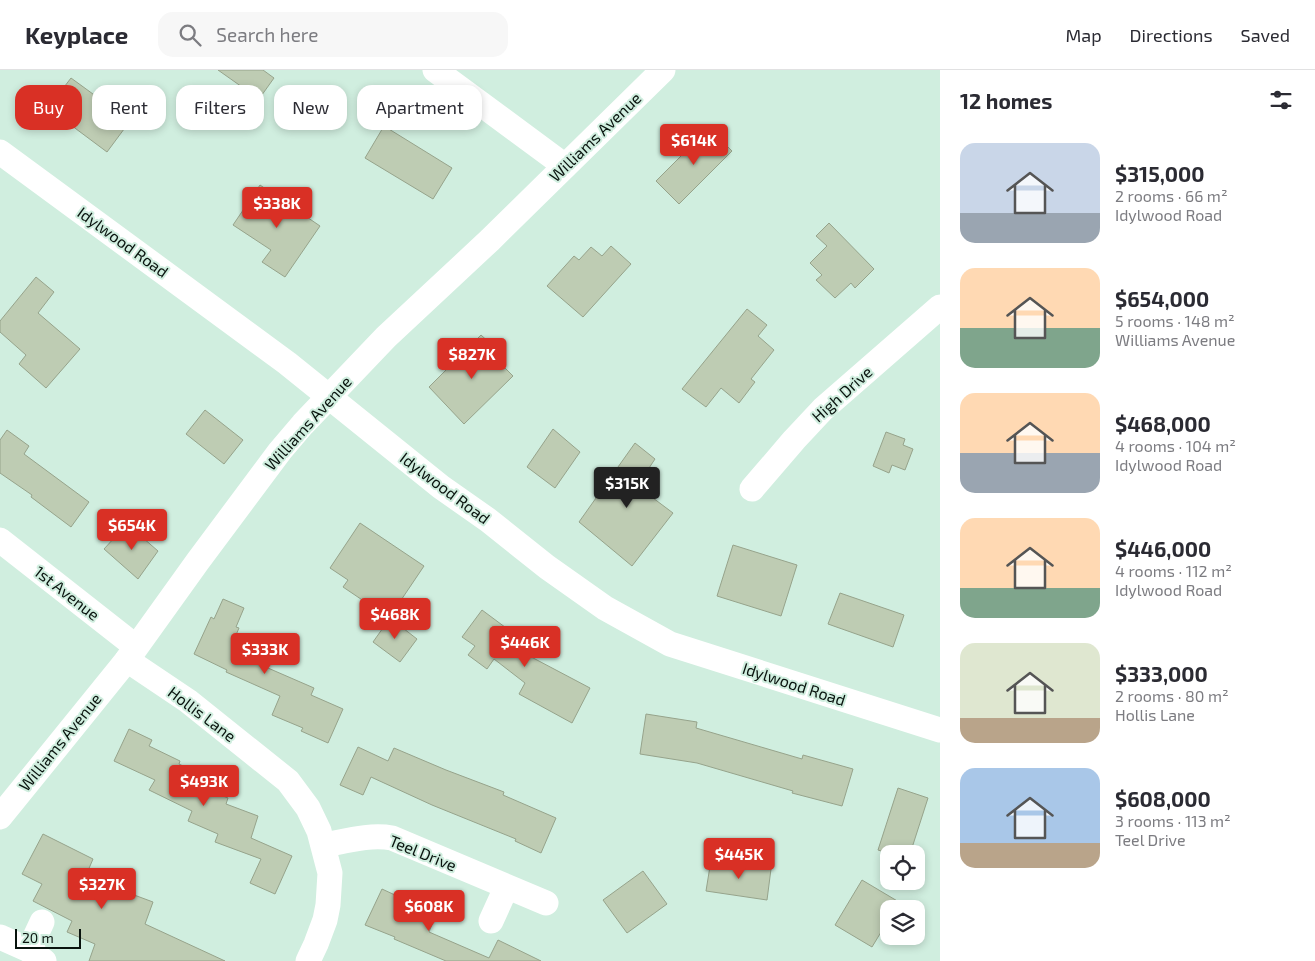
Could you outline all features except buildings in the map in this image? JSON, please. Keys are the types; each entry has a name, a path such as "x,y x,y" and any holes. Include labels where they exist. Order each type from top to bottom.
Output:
{"street":[{"path":"435,70 566,166"},
{"name":"Williams Avenue","path":"0,817 131,653 280,451 328,397 386,337 490,240 663,70"},
{"name":"Idylwood Road","path":"0,152 287,363 441,487 488,520 547,567 622,618 670,644 940,730"},
{"name":"High Drive","path":"752,489 794,440 824,409 940,306"},
{"name":"1st Avenue","path":"0,540 131,653"},
{"name":"Hollis Lane","path":"131,653 288,781 308,808 324,845 330,873 325,920 308,961"},
{"name":"Teel Drive","path":"324,845 370,837 382,836 392,838 506,888 546,903"},
{"path":"491,920 506,888"},
{"path":"0,937 37,956 42,922"}]}
